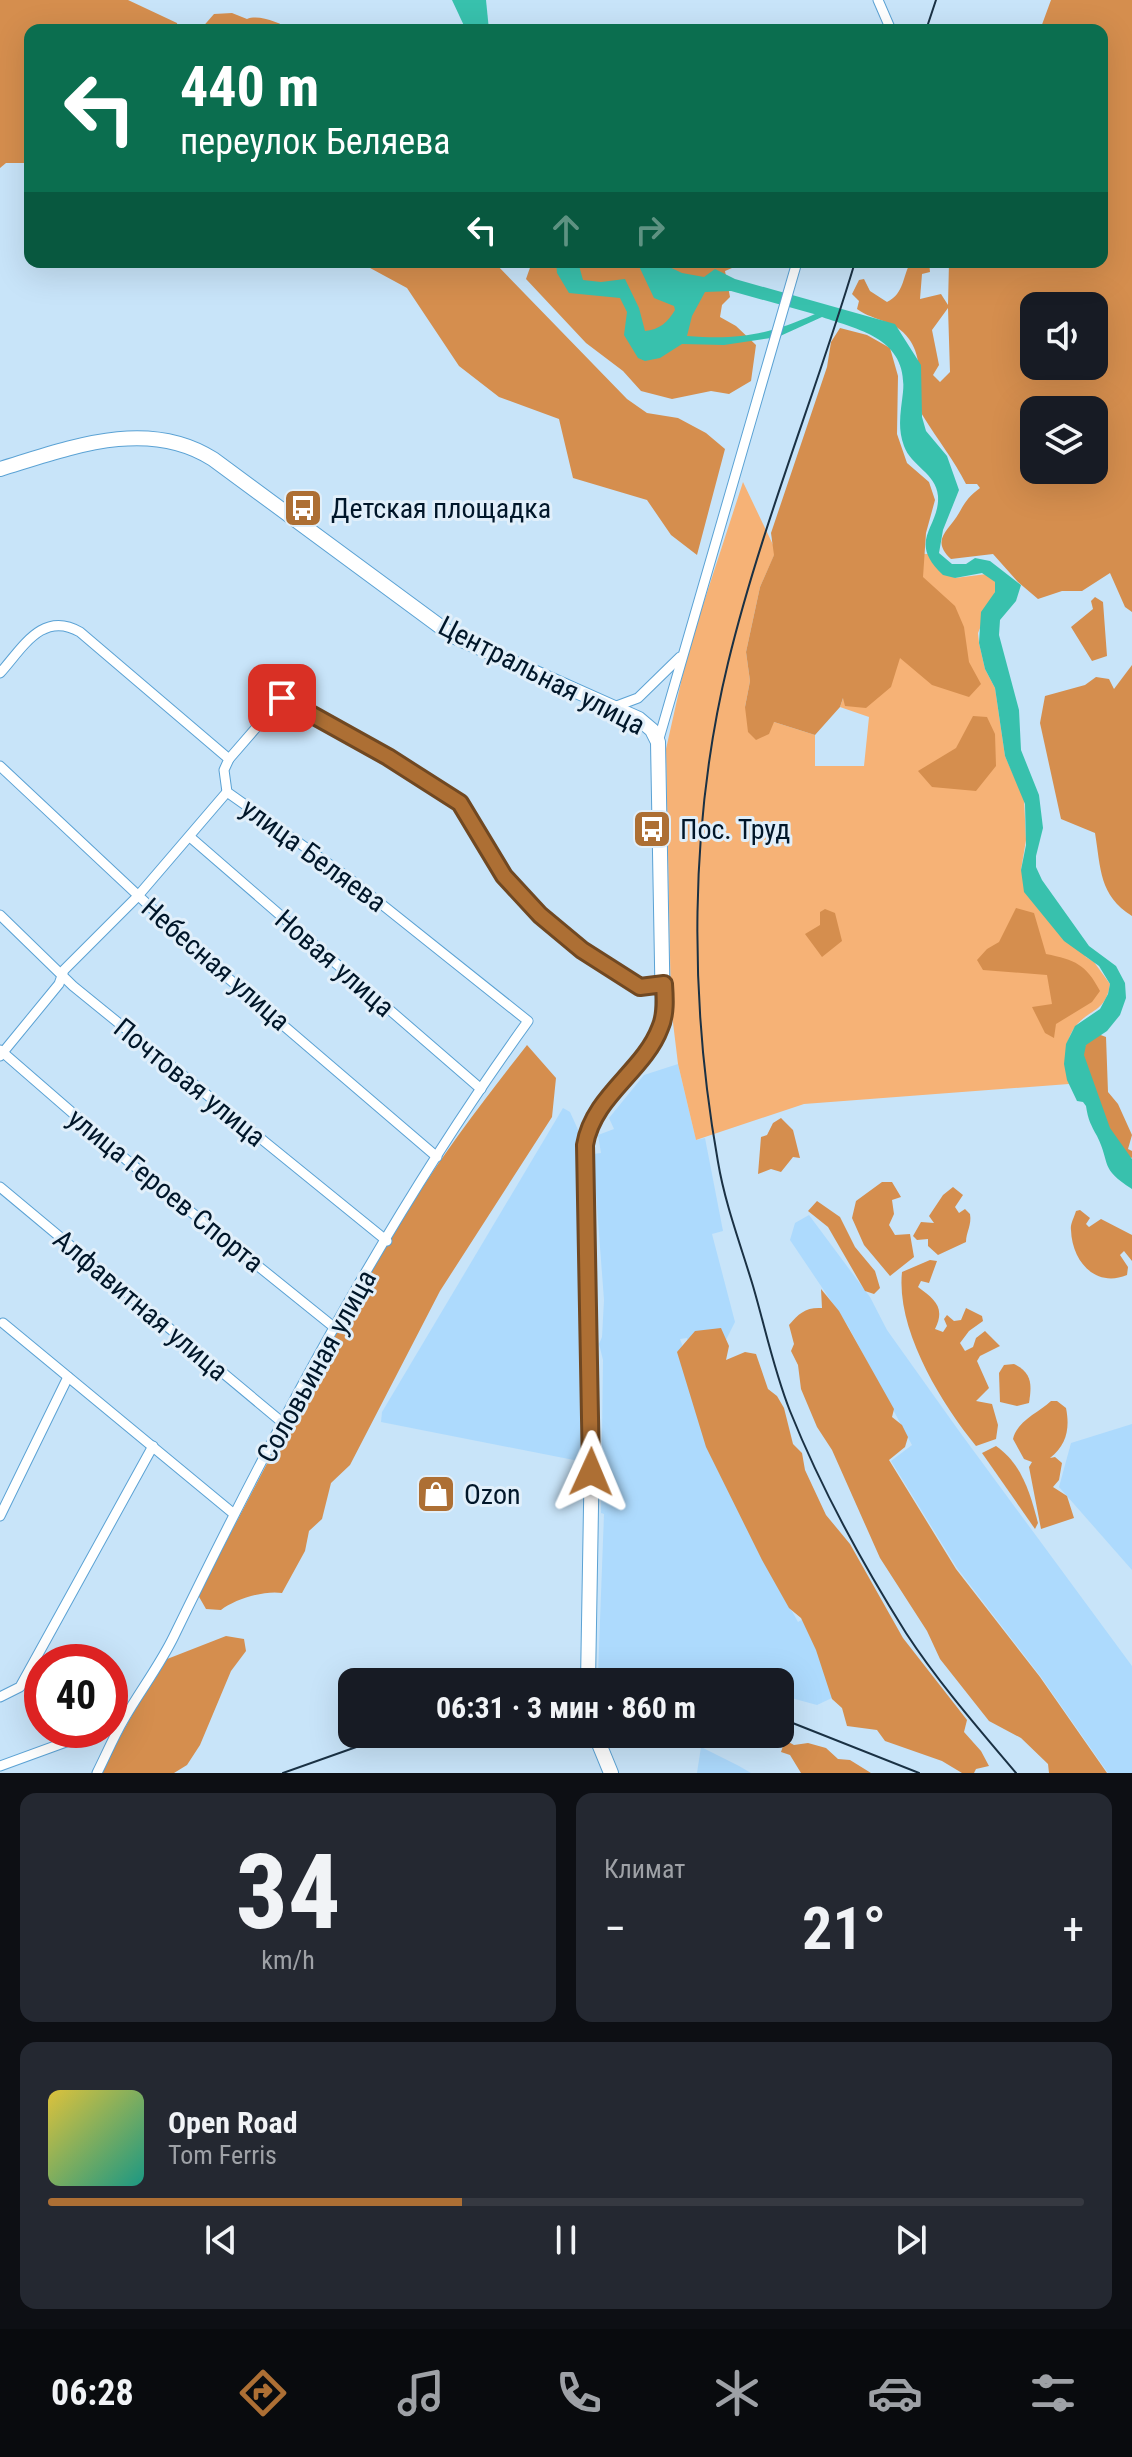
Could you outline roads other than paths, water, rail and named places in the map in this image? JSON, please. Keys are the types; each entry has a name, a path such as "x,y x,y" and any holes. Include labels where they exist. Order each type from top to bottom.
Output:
{"street":[{"path":"878,0 889,24"},
{"path":"588,1668 592,1449 585,1145 598,1112 656,1037 663,1018 658,742 795,268"},
{"name":"Центральная улица","path":"0,469 62,450 126,438 155,438 184,443 213,459 453,636 614,707 646,724 658,742"},
{"name":"улица Беляева","path":"0,673 33,634 52,626 73,628 80,632 229,759 224,770 227,792 350,879 528,1021"},
{"path":"614,707 638,698 661,679 682,655"},
{"path":"229,759 282,698 388,757 460,803 504,876 540,915 582,950 640,987 664,984"},
{"name":"Небесная улица","path":"0,766 137,897 437,1157"},
{"path":"1,1053 63,976 64,970 137,897 227,792"},
{"name":"Новая улица","path":"190,837 481,1089"},
{"name":"Почтовая улица","path":"0,915 63,976 387,1241"},
{"name":"Соловьиная улица","path":"128,1712 173,1639 234,1514 335,1328 437,1157 528,1021"},
{"name":"улица Героев Спорта","path":"1,1053 129,1162 335,1328"},
{"name":"Алфавитная улица","path":"0,1187 283,1423"},
{"path":"0,1312 2,1324 234,1514"},
{"path":"0,1516 68,1377"},
{"path":"0,1697 20,1687 153,1446"},
{"path":"0,1766 50,1748"},
{"name":"Соловьиная улица","path":"97,1773 109,1748"},
{"path":"601,1748 611,1773"}],"railway":[{"path":"928,24 936,0"},
{"path":"853,268 756,562 715,724 700,849 698,975 702,1038 725,1193 779,1380 802,1440 843,1525 906,1633 945,1687 1016,1773"},
{"path":"794,1724 919,1773"},
{"path":"283,1773 354,1748"}],"place":[{"name":"Детская площадка","path":"303,508"},
{"name":"Пос. Труд","path":"652,829"},
{"name":"Ozon","path":"436,1494"}]}
